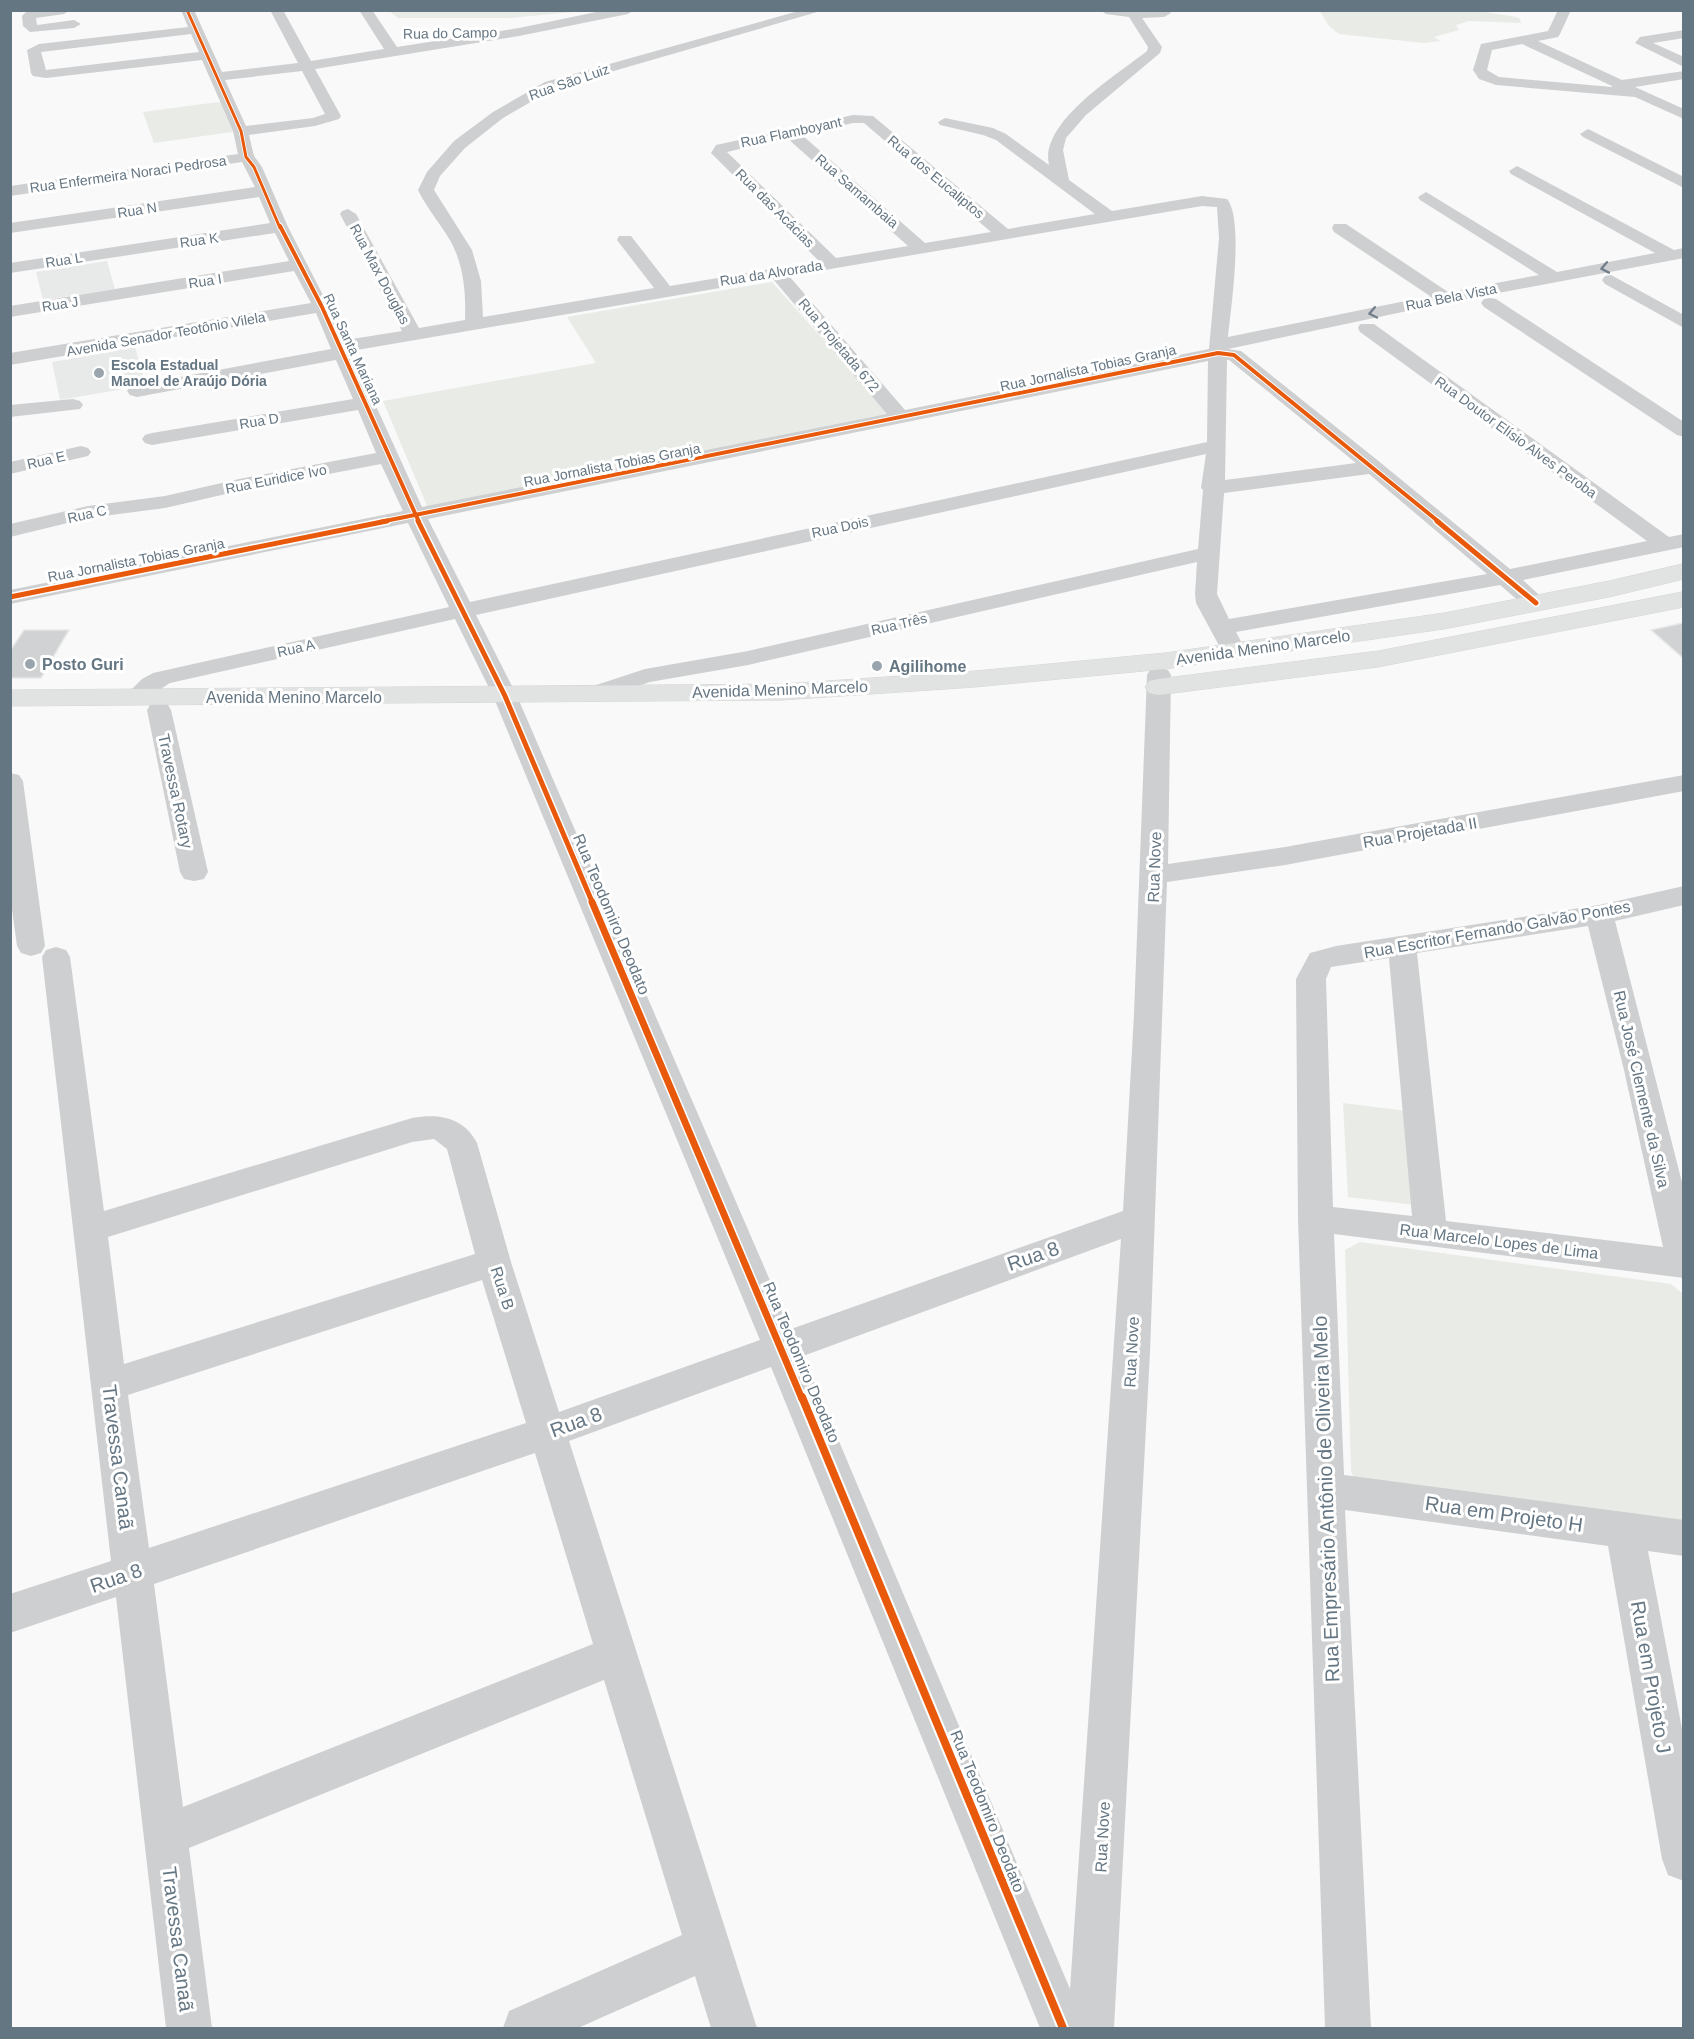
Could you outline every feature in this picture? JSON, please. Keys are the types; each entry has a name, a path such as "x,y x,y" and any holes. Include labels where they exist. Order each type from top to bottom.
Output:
{"main road":[{"name":"Avenida Menino Marcelo","path":"507,702 590,695 782,692 1093,670 1444,621 1675,578"},
{"name":"Avenida Menino Marcelo","path":"10,711 147,704 507,702 717,705 857,700 1063,685 1158,681 1307,654 1456,633 1550,616 1675,578"},
{"path":"1158,681 1355,662 1504,636 1683,599"},
{"path":"1307,654 1355,662"},
{"name":"Avenida Menino Marcelo","path":"10,698 147,704"}],"street":[{"path":"64,10 31,15 29,16 30,26 35,29 93,22"},
{"path":"241,131 315,122 334,116 276,10"},
{"path":"365,10 393,52"},
{"name":"Rua do Campo","path":"216,77 306,66 519,32 628,10"},
{"name":"Rua São Luiz","path":"474,323 473,288 460,242 434,209 426,190 433,172 478,130 510,106 550,86 818,10"},
{"path":"1106,10 1132,14 1164,13"},
{"name":"Rua Santa Mariana","path":"182,11 194,30 241,131 246,157 254,167 280,227 322,308 416,517 507,702"},
{"path":"1578,11 1565,11 1553,34 1527,41 1486,47 1480,70 1484,76 1496,81 1635,93"},
{"path":"1062,182 1055,152 1063,132 1086,107 1153,54 1155,47 1151,38 1132,14"},
{"path":"194,30 34,50 38,73 46,74 206,55"},
{"name":"Rua do Campo","path":"423,33 519,32"},
{"name":"Rua do Campo","path":"380,35 402,34"},
{"path":"1683,34 1644,40 1642,43 1683,63"},
{"path":"1527,41 1683,115"},
{"path":"1618,86 1683,75"},
{"name":"Rua Flamboyant","path":"719,153 721,148 726,146 792,134 853,119 867,119"},
{"name":"Rua dos Eucaliptos","path":"867,119 1004,234"},
{"path":"945,122 988,131 1001,137 1109,217"},
{"name":"Rua Samambaia","path":"792,134 921,248"},
{"path":"1588,134 1683,183"},
{"name":"Rua das Acácias","path":"719,153 831,263"},
{"name":"Rua Enfermeira Noraci Pedrosa","path":"10,191 246,157"},
{"path":"1517,171 1679,258"},
{"path":"52,185 74,219 97,233 112,252 131,292"},
{"name":"Rua N","path":"13,228 264,191"},
{"path":"1426,197 1554,277"},
{"name":"Rua da Alvorada","path":"137,391 412,334 1202,201 1214,201 1224,205 1218,239 1224,351"},
{"name":"Rua Max Douglas","path":"348,214 412,334"},
{"name":"Rua K","path":"112,252 280,227"},
{"path":"13,228 19,267 38,308"},
{"path":"1340,228 1445,298"},
{"path":"625,240 665,291"},
{"name":"Rua L","path":"19,267 112,252"},
{"name":"Rua Bela Vista","path":"1224,351 1445,298 1496,297 1554,277 1679,258"},
{"name":"Rua Bela Vista","path":"1224,351 1366,328 1496,297 1611,280 1679,258"},
{"name":"Rua I","path":"110,296 299,265"},
{"name":"Rua Projetada 672","path":"776,272 901,418"},
{"path":"1611,280 1683,323"},
{"path":"110,296 123,341"},
{"name":"Rua J","path":"10,312 110,296"},
{"path":"1496,297 1683,431"},
{"path":"61,304 71,350"},
{"name":"Avenida Senador Teotônio Vilela","path":"10,359 322,308"},
{"name":"Rua Doutor Elísio Alves Peroba","path":"1366,328 1674,542"},
{"path":"1224,351 1212,488 1208,603 1234,651"},
{"path":"1224,351 1374,467 1536,603"},
{"name":"Rua Jornalista Tobias Granja","path":"10,597 901,418 1140,364 1224,351"},
{"name":"Rua D","path":"152,439 365,403"},
{"path":"10,411 73,405"},
{"name":"Rua Dois","path":"463,611 1216,446"},
{"name":"Rua E","path":"10,468 81,452"},
{"name":"Rua Euridice Ivo","path":"165,502 239,485 388,457"},
{"path":"1212,488 1374,467"},
{"name":"Rua C","path":"10,531 106,509 165,502"},
{"path":"1220,628 1506,577 1674,542"},
{"path":"1628,552 1675,578"},
{"name":"Rua Três","path":"590,695 645,676 748,658 1208,553"},
{"name":"Rua A","path":"147,704 151,684 162,678 463,611"},
{"name":"Rua Nove","path":"1091,2028 1139,1219 1155,875 1158,681"},
{"name":"Rua Teodomiro Deodato","path":"507,702 782,1347 1064,2028"},
{"name":"Travessa Rotary","path":"147,704 194,872"},
{"name":"Travessa Canaã","path":"10,781 43,952 90,1229 189,2028"},
{"name":"Rua Projetada II","path":"1155,875 1285,856 1683,783"},
{"name":"Rua Escritor Fernando Galvão Pontes","path":"1314,969 1320,960 1336,956 1599,915 1683,895"},
{"name":"Rua José Clemente da Silva","path":"1599,915 1640,1070 1683,1264"},
{"path":"1402,947 1430,1232"},
{"name":"Rua Empresário Antônio de Oliveira Melo","path":"1314,969 1311,979 1315,1218 1348,2028"},
{"name":"Rua B","path":"90,1229 412,1130 433,1126 447,1129 461,1143 494,1262 734,2028"},
{"name":"Rua Marcelo Lopes de Lima","path":"1315,1218 1683,1264"},
{"name":"Rua 8","path":"10,1614 549,1432 1139,1219"},
{"path":"109,1385 494,1262"},
{"name":"Rua em Projeto H","path":"1325,1490 1683,1538"},
{"name":"Rua em Projeto J","path":"1625,1532 1683,1859"},
{"path":"165,1836 616,1655"},
{"path":"526,2028 708,1947"}],"shaded area":[{"path":"1473,10 1516,17 1521,23 1469,21 1456,25 1459,30 1434,37 1440,41 1424,43 1339,34 1329,26 1320,11"},
{"path":"389,11 584,11 509,18 398,18"},
{"path":"226,101 239,131 154,143 143,112"},
{"path":"107,261 115,289 43,300 36,272"},
{"path":"772,282 891,416 430,513 383,401 596,363 567,317"},
{"name":"Escola Estadual Manoel de Araújo Dória","path":"135,347 146,385 60,400 52,362"},
{"path":"1343,1103 1406,1111 1415,1205 1348,1197"},
{"path":"1360,1242 1671,1284 1684,1295 1683,1542 1359,1489 1351,1471 1345,1250"}],"building":[{"path":"1683,623 1683,658 1651,630"},
{"name":"Posto Guri","path":"24,630 69,630 41,678 10,678 10,651"}],"cycle path":[{"path":"187,10 241,131 246,157 254,167 280,227 322,307 402,488 505,696 781,1347 1063,2028"},
{"path":"10,597 1218,353 1234,355 1349,447 1536,603"}],"place":[{"name":"Escola Estadual Manoel de Araújo Dória","path":"99,373"},
{"name":"Posto Guri","path":"30,664"},
{"name":"Agilihome","path":"877,666"}]}
